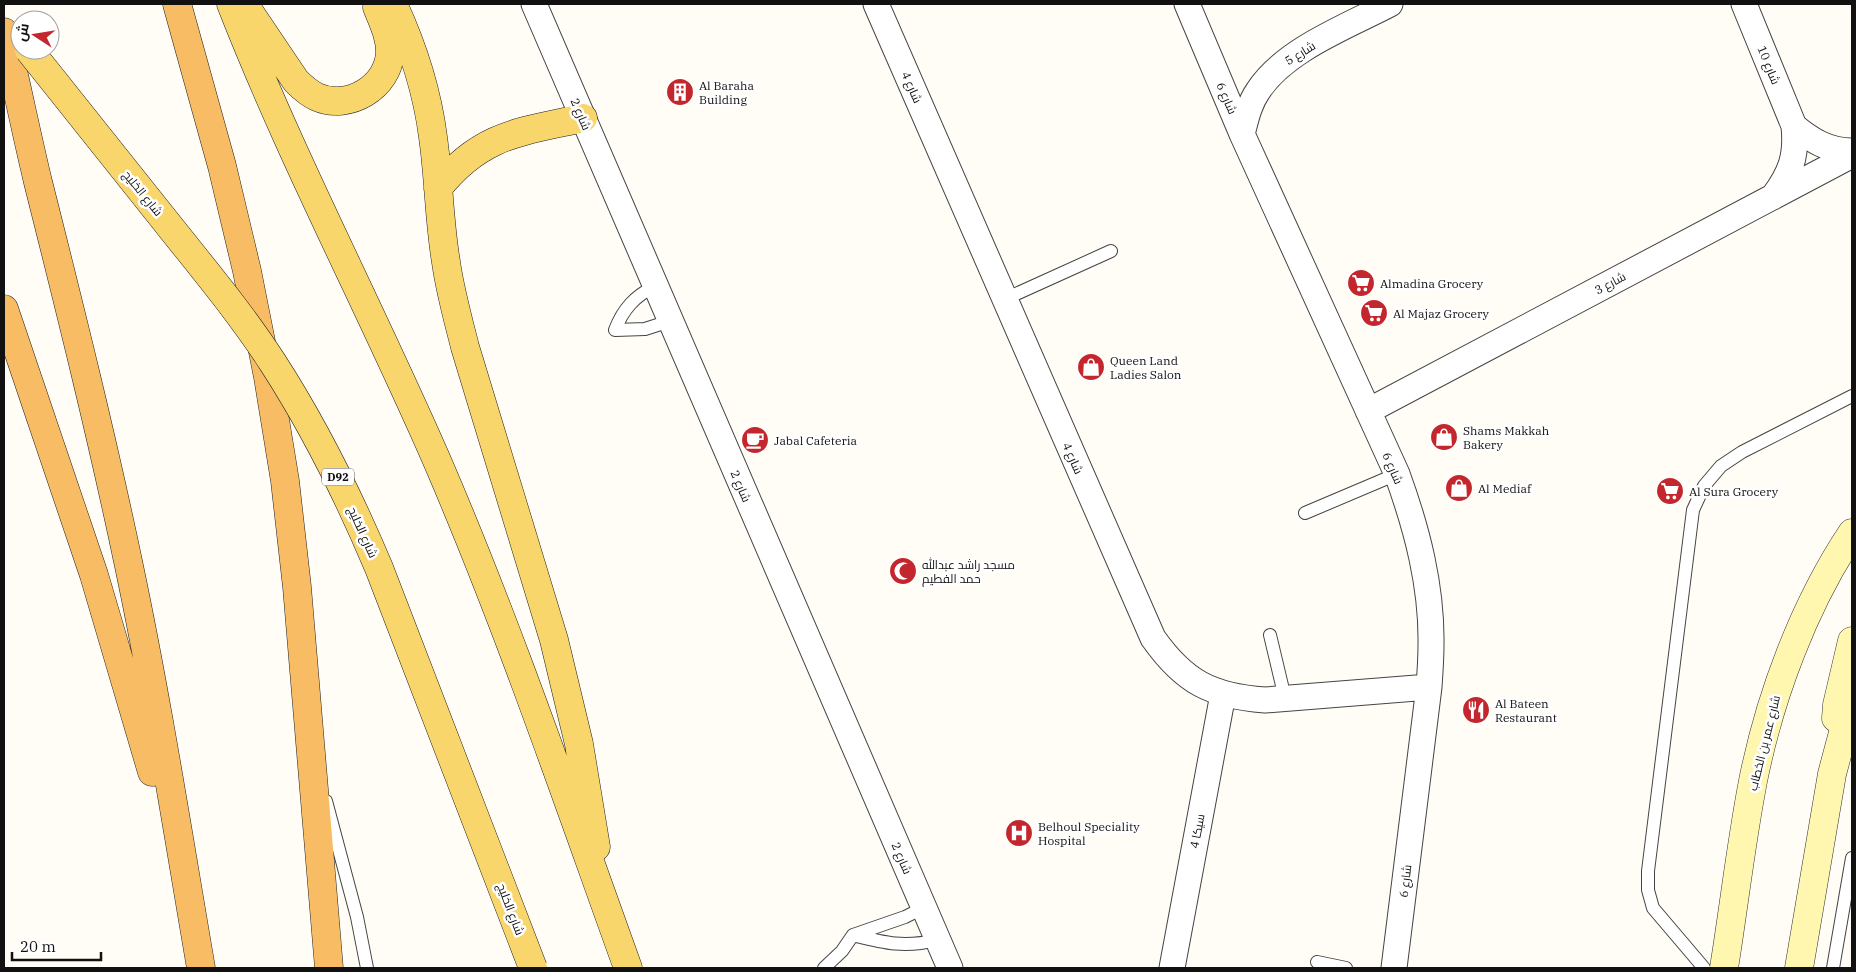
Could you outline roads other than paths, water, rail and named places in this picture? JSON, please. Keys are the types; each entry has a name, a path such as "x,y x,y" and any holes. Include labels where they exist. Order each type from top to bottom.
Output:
{"highway":[{"path":"177,4 222,166 247,271 268,377 285,481 298,586 329,968"},
{"path":"4,32 95,410 129,567 157,711 201,968"},
{"path":"4,309 94,575 142,734 197,941"}],"main road":[{"path":"231,4 298,162 388,350 439,465 493,599 628,968"},
{"path":"244,4 296,81 305,91 317,98 345,101 359,97 371,90 380,80 386,67 390,54 389,39 376,4"},
{"path":"393,4 408,37 422,78 434,139 446,262 463,339 568,692 593,821 603,898"},
{"name":"شارع الخليج","path":"37,60 240,316 303,412 356,514 379,568 534,968"},
{"path":"438,188 466,158 495,141 521,132 583,118"},
{"name":"شارع عمر بن الخطاب","path":"1724,968 1753,782 1765,730 1781,680 1800,631 1823,584 1852,533"},
{"path":"1832,774 1837,705 1852,641"},
{"path":"1799,968 1832,774 1852,698"}],"street":[{"name":"شارع 2","path":"534,4 950,968"},
{"name":"شارع 4","path":"876,4 1153,638 1166,657 1183,673 1202,686 1223,694 1244,698 1265,700 1429,687"},
{"name":"شارع 6","path":"1186,4 1242,134 1397,474 1412,515 1422,558 1429,600 1432,644 1429,687 1394,968"},
{"name":"شارع 5","path":"1242,134 1248,112 1257,92 1270,74 1287,60 1390,4"},
{"name":"شارع 10","path":"1744,4 1794,126 1796,144 1793,163 1785,182 1773,197"},
{"path":"1794,126 1823,146 1841,151 1852,151"},
{"name":"شارع 3","path":"1368,411 1852,155"},
{"name":"4 سيكا","path":"1172,968 1223,694"}],"lane":[{"path":"1005,299 1111,250"},
{"path":"655,286 643,292 631,302 621,315 615,330 644,330 670,321"},
{"path":"1704,968 1653,908 1648,890 1649,861 1693,510 1704,486 1721,466 1742,452 1852,396"},
{"path":"1305,513 1397,474"},
{"path":"1270,635 1285,698"},
{"path":"310,745 357,917 367,968"},
{"path":"1833,968 1852,858"},
{"path":"824,968 842,950 853,935 905,918 923,908"},
{"path":"853,935 898,945 920,944 937,940"},
{"path":"1317,962 1346,968"}],"place":[{"name":"Al Baraha Building","path":"680,92"},
{"name":"Almadina Grocery","path":"1361,283"},
{"name":"Al Majaz Grocery","path":"1374,313"},
{"name":"Queen Land Ladies Salon","path":"1091,367"},
{"name":"Shams Makkah Bakery","path":"1444,437"},
{"name":"Jabal Cafeteria","path":"755,440"},
{"name":"Al Mediaf","path":"1459,488"},
{"name":"Al Sura Grocery","path":"1670,491"},
{"name":"مسجد راشد عبدالله حمد الفطيم","path":"903,571"},
{"name":"Al Bateen Restaurant","path":"1476,710"},
{"name":"Belhoul Speciality Hospital","path":"1019,833"}]}
